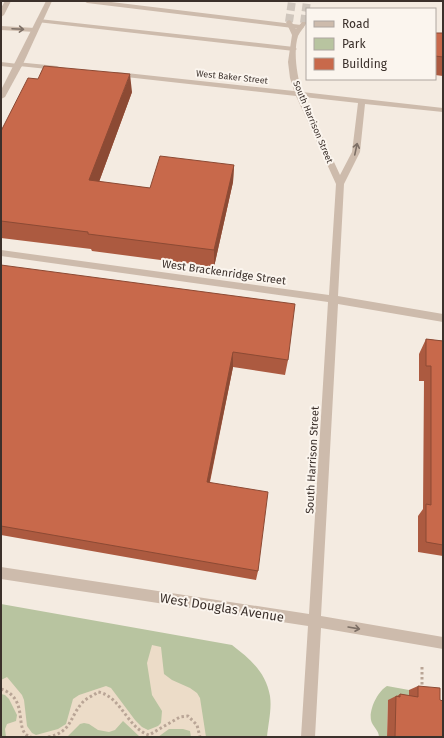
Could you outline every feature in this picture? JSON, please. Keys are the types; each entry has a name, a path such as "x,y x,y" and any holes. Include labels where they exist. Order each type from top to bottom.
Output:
{"street":[{"path":"1,15 8,1"},
{"path":"1,97 3,89 19,65 49,1"},
{"path":"87,1 290,24"},
{"path":"39,21 294,49"},
{"name":"South Harrison Street","path":"295,35 302,25 290,24 295,35 294,78 299,94 340,184"},
{"path":"1,28 35,30"},
{"path":"1,64 62,68"},
{"name":"West Baker Street","path":"108,74 443,110"},
{"name":"South Harrison Street","path":"308,737 340,184 356,152 362,101"},
{"name":"West Brackenridge Street","path":"1,253 333,300 443,318"},
{"name":"West Douglas Avenue","path":"1,573 315,621 443,643"}],"path":[{"path":"422,667 422,692"},
{"path":"1,689 9,692 17,699 21,711 23,732 30,737"},
{"path":"48,737 59,735 64,732 83,702 98,692 110,696 120,710 143,733 149,735 180,717 188,716 197,723 200,731 200,737"}],"green space":[{"path":"1,604 232,645 251,661 261,673 268,687 271,706 267,737 1,737"},
{"path":"387,686 409,690 409,701 388,700 387,737 379,737 378,732 371,720 371,711 377,696"}],"shaded area":[{"path":"152,645 161,647 164,674 172,680 190,688 197,693 200,698 206,737 191,737 190,731 183,729 169,729 158,737 140,737 123,721 115,730 109,732 98,730 89,724 84,723 80,724 67,737 6,737 5,729 7,724 16,721 17,715 9,699 5,695 1,694 1,680 7,677 22,695 27,726 32,733 36,735 58,729 66,724 73,699 79,695 106,686 111,688 142,727 148,730 158,726 161,723 162,711 152,695 147,663"}],"building":[{"path":"436,33 443,33 443,57 436,56"},
{"path":"44,66 130,74 89,180 150,188 160,156 234,165 214,250 1,221 1,131 28,78 38,79"},
{"path":"1,265 295,304 288,360 233,352 207,482 268,492 258,571 1,526"},
{"path":"426,339 443,341 443,545 426,542 426,504 431,505 431,366 426,366"},
{"path":"418,686 440,688 440,700 443,701 443,737 395,737 396,696 400,697 400,694 418,697"}],"tunnel":[{"path":"289,22 292,1"},
{"path":"306,8 307,1"},
{"path":"304,23 306,8"}]}
